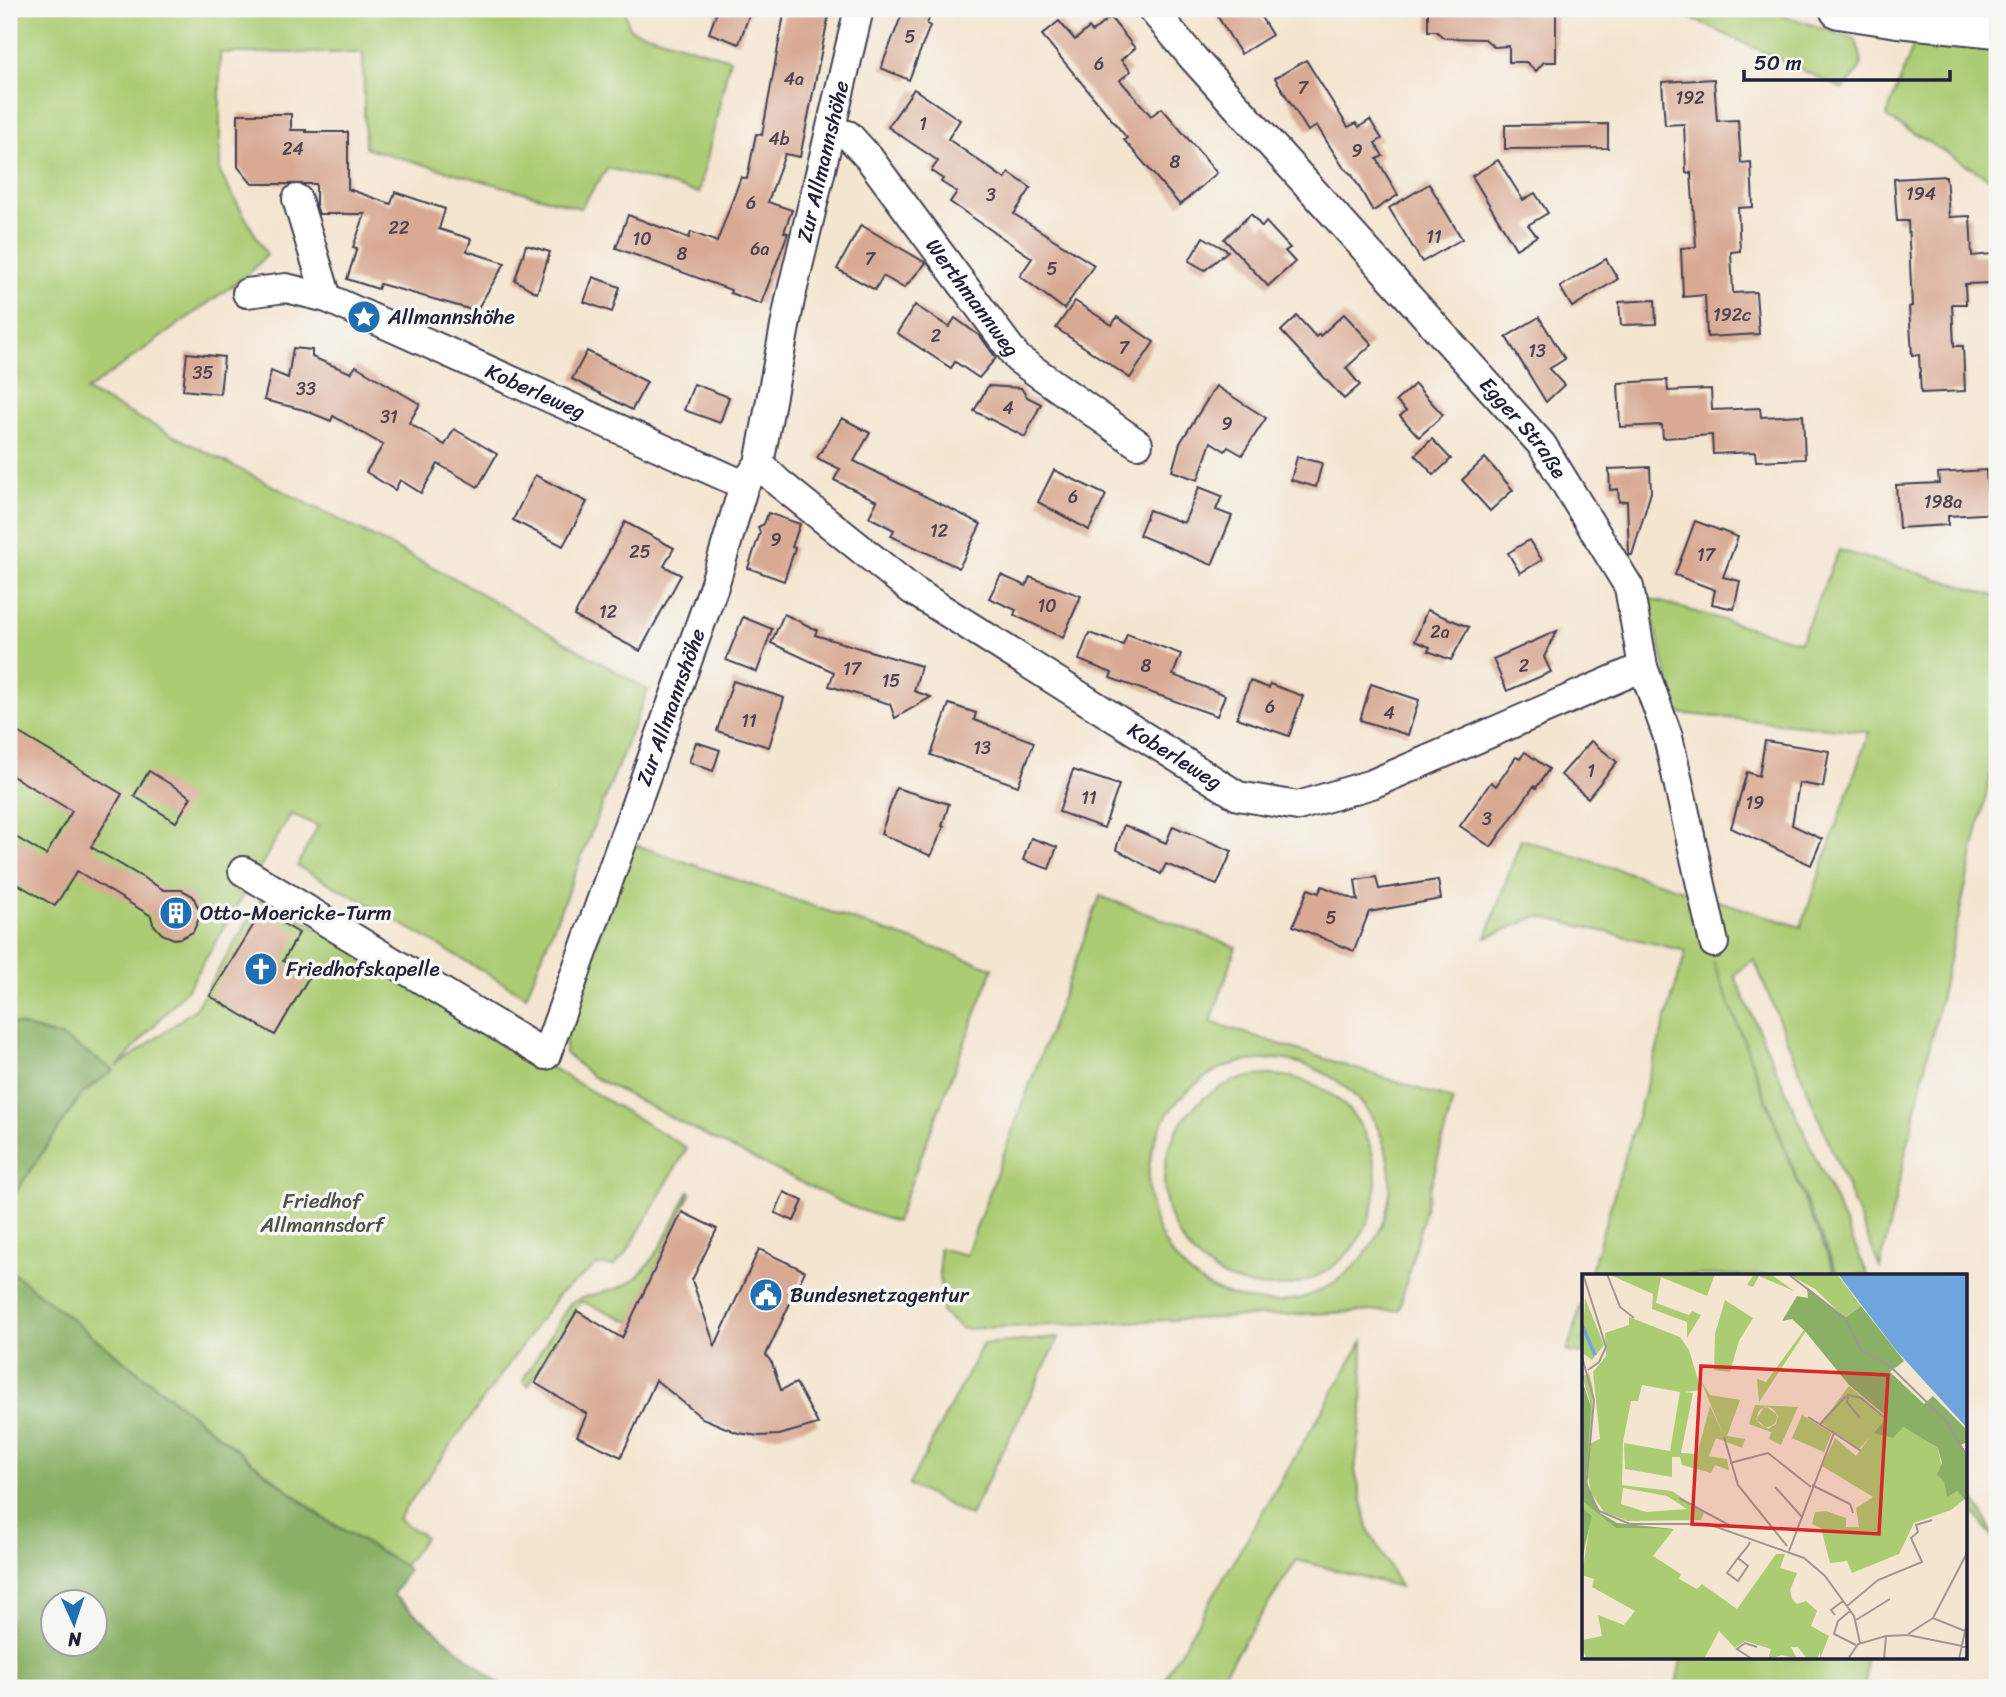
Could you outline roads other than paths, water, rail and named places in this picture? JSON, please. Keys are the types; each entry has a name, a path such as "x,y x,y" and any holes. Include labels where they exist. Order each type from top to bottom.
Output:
{"main road":[{"path":"1839,9 1997,28"}],"street":[{"name":"Zur Allmannshöhe","path":"243,871 546,1055 715,586 751,475 859,9"},
{"name":"Egger Straße","path":"1152,9 1542,445 1629,587 1643,667 1668,737 1714,943"},
{"name":"Werthmannweg","path":"831,132 848,135 869,158 1018,359 1138,444"},
{"path":"297,199 327,298"},
{"name":"Koberleweg","path":"247,293 286,288 327,298 751,475 779,484 912,590 1238,796 1298,806 1372,784 1643,667"}],"place":[{"name":"Allmannshöhe","path":"364,317"},
{"name":"Otto-Moericke-Turm","path":"176,913"},
{"name":"Friedhofskapelle","path":"261,969"},
{"name":"Bundesnetzagentur","path":"766,1295"}],"park label":[{"name":"Friedhof Allmannsdorf","path":"322,1213"}]}
